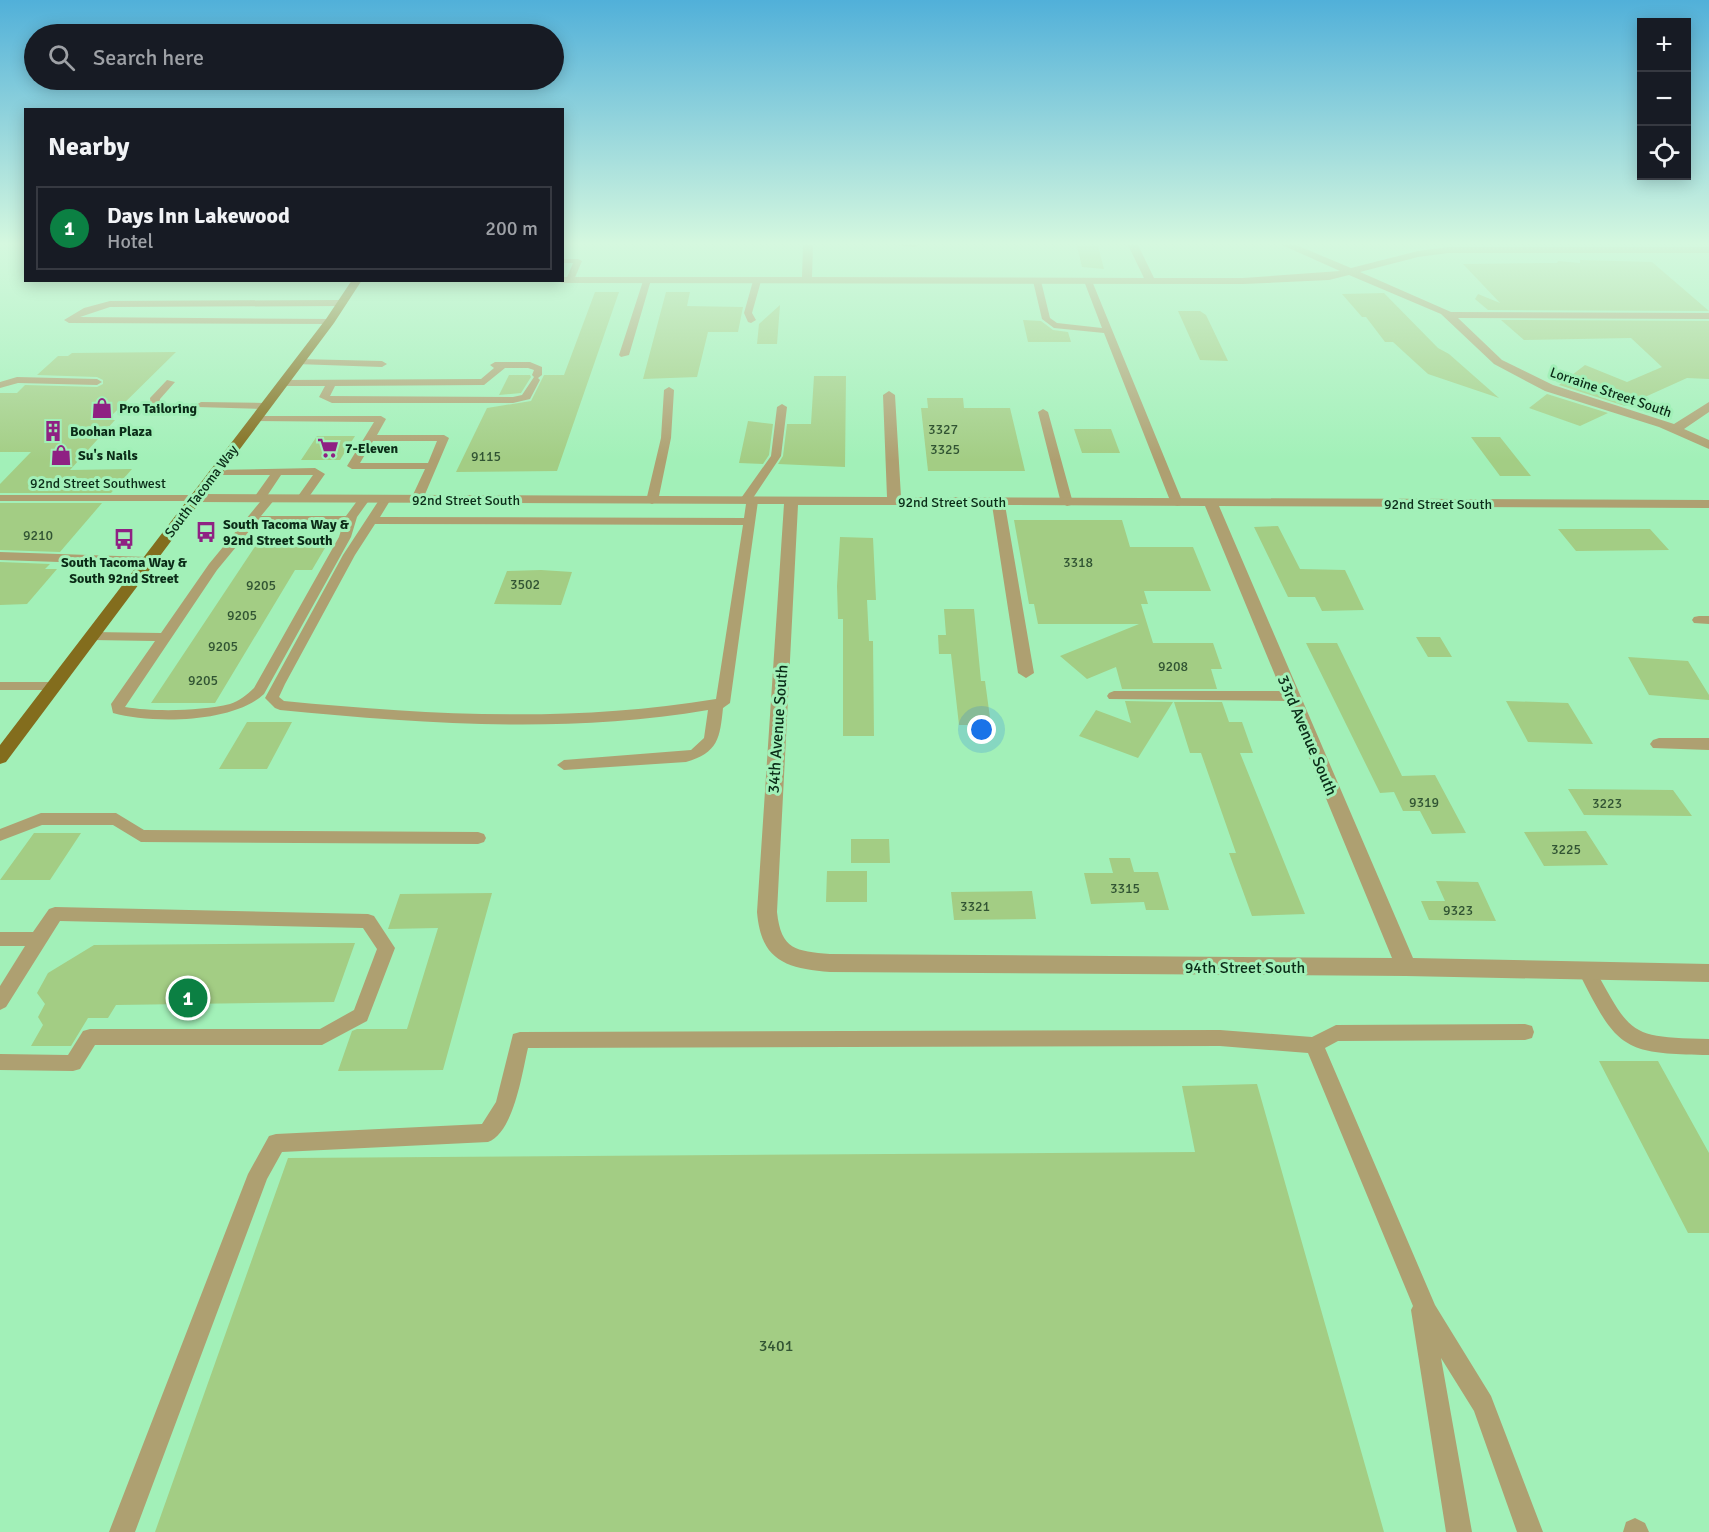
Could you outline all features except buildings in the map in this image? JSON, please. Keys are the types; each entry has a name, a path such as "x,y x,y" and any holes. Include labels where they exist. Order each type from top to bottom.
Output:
{"main road":[{"name":"South Tacoma Way","path":"0,758 333,316"}],"street":[{"name":"Lorraine Street South","path":"1451,316 1478,345 1513,371 1549,388 1675,429 1709,445"},
{"path":"889,395 894,502"},
{"path":"1675,429 1709,406"},
{"name":"92nd Street South","path":"195,498 1709,504"},
{"name":"34th Avenue South","path":"782,952 771,942 767,912 791,501"},
{"path":"998,502 1026,673"},
{"name":"33rd Avenue South","path":"1211,503 1406,967"},
{"path":"1659,744 1709,744"},
{"name":"94th Street South","path":"782,952 801,960 830,963 1406,967 1709,973"}],"lane":[{"path":"75,316 69,320 330,321"},
{"path":"624,355 635,316"},
{"path":"1045,316 1054,325 1108,331"},
{"path":"1102,316 1177,503"},
{"path":"300,362 382,364"},
{"path":"283,383 336,383 484,382 498,365 537,367 536,377 526,397 513,400 332,400 324,397 336,383 353,364"},
{"path":"0,385 17,380 97,382"},
{"path":"155,404 155,398 170,382"},
{"path":"652,501 666,438 669,390"},
{"path":"201,405 265,406"},
{"path":"386,499 349,555 278,684 272,698 280,705 446,719 538,722 625,716 723,704 748,501 777,456 782,407"},
{"path":"1043,412 1067,502"},
{"path":"255,419 381,419 352,466 432,466"},
{"path":"370,438 444,438 417,499"},
{"path":"278,471 251,520 213,567 118,704 118,710 126,713 153,714 232,708 251,700 259,691 345,537 350,520 364,499"},
{"path":"216,472 315,471 319,474 302,499"},
{"name":"92nd Street Southwest","path":"0,498 195,498"},
{"path":"251,520 350,520"},
{"path":"374,520 747,522"},
{"path":"0,556 147,561"},
{"path":"92,636 165,637"},
{"path":"0,686 54,686"},
{"path":"1114,696 1292,696"},
{"path":"564,765 686,757 700,753 709,746 713,737 716,705"},
{"path":"1,836 41,819 116,819 141,836 478,838"},
{"path":"0,1002 55,914 368,921 386,948 361,1015 322,1037 90,1038 74,1063 0,1062"},
{"path":"0,939 38,939"},
{"path":"1587,971 1618,1026 1631,1038 1665,1046 1709,1047"},
{"path":"122,1532 258,1174 276,1143 488,1133 505,1105 520,1040 1220,1038 1314,1045 1336,1034 1525,1032"},
{"path":"1314,1045 1427,1313 1483,1404 1530,1532"},
{"path":"1419,1294 1459,1532"}],"place":[{"name":"Pro Tailoring","path":"102,408"},
{"name":"Boohan Plaza","path":"53,431"},
{"name":"7-Eleven","path":"328,448"},
{"name":"Su's Nails","path":"61,455"},
{"name":"South Tacoma Way & 92nd Street South","path":"206,532"},
{"name":"South Tacoma Way & South 92nd Street","path":"124,539"},
{"name":"Days Inn Lakewood","path":"188,998"}]}
